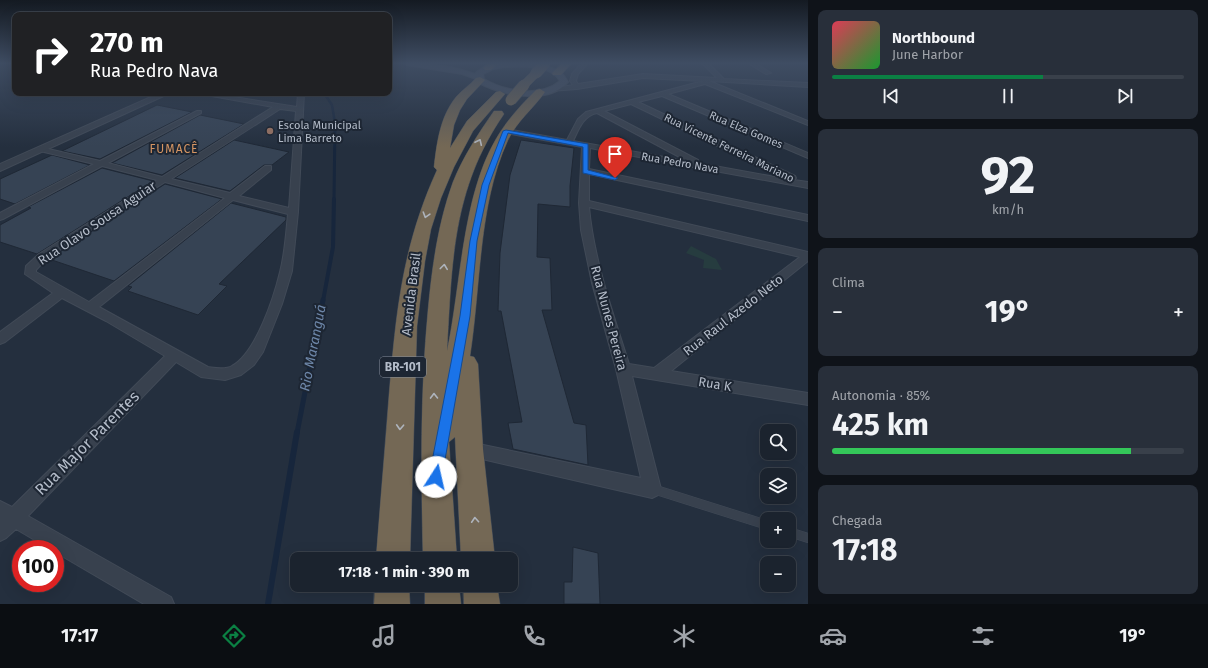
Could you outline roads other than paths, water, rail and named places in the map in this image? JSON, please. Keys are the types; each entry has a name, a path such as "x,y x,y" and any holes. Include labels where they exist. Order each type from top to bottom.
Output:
{"highway":[{"path":"440,179 445,135 449,118 468,91"},
{"name":"Avenida Brasil","path":"393,552 407,304 418,242 429,205 440,179 464,134 506,91"},
{"name":"Avenida Brasil","path":"440,552 434,385 440,291 448,232 457,193 480,141 495,118 508,91"},
{"path":"436,477 465,316 474,241 486,185 506,131 518,114 546,91"},
{"path":"465,316 469,449 477,552"},
{"path":"392,592 392,604"},
{"path":"442,592 443,604"},
{"path":"481,592 482,604"}],"main road":[{"path":"507,91 539,91"}],"street":[{"path":"569,142 584,116 597,110 672,91"},
{"path":"728,91 808,123"},
{"name":"Rua Elza Gomes","path":"663,94 808,156"},
{"path":"0,168 159,96"},
{"path":"215,96 300,110"},
{"path":"43,149 164,178 293,212 301,96"},
{"name":"Rua Vicente Ferreira Mariano","path":"631,101 807,185"},
{"name":"Rua Olavo Sousa Aguiar","path":"278,107 43,256 30,269 31,274 61,294 90,308 206,374 225,374 244,367 256,352 276,304 286,271 293,212"},
{"path":"597,110 705,168"},
{"path":"0,217 199,112"},
{"name":"Rua Pedro Nava","path":"506,131 705,168 807,185"},
{"name":"Rua Nunes Pereira","path":"586,145 584,203 586,230 598,282 623,369 652,489"},
{"path":"90,308 268,168"},
{"path":"585,171 808,218"},
{"path":"584,203 808,255"},
{"name":"Rua Raul Azedo Neto","path":"657,374 808,255"},
{"path":"0,339 61,294"},
{"name":"Rua Major Parentes","path":"0,532 7,514 174,355"},
{"name":"Rua K","path":"623,369 808,399"},
{"path":"469,449 652,489"},
{"path":"7,514 164,604"}],"lane":[{"path":"652,489 760,523"},
{"path":"796,534 808,538"}],"waterway":[{"name":"Rio Maranguá","path":"326,96 332,105 335,123"},
{"name":"Rio Maranguá","path":"334,200 335,123"},
{"name":"Rio Maranguá","path":"323,301 333,247 334,199"},
{"name":"Rio Maranguá","path":"297,433 323,300"},
{"name":"Rio Maranguá","path":"268,604 297,432"}],"place":[{"name":"Escola Municipal Lima Barreto","path":"270,131"}],"district":[{"name":"FUMACÊ","path":"174,149"}]}
